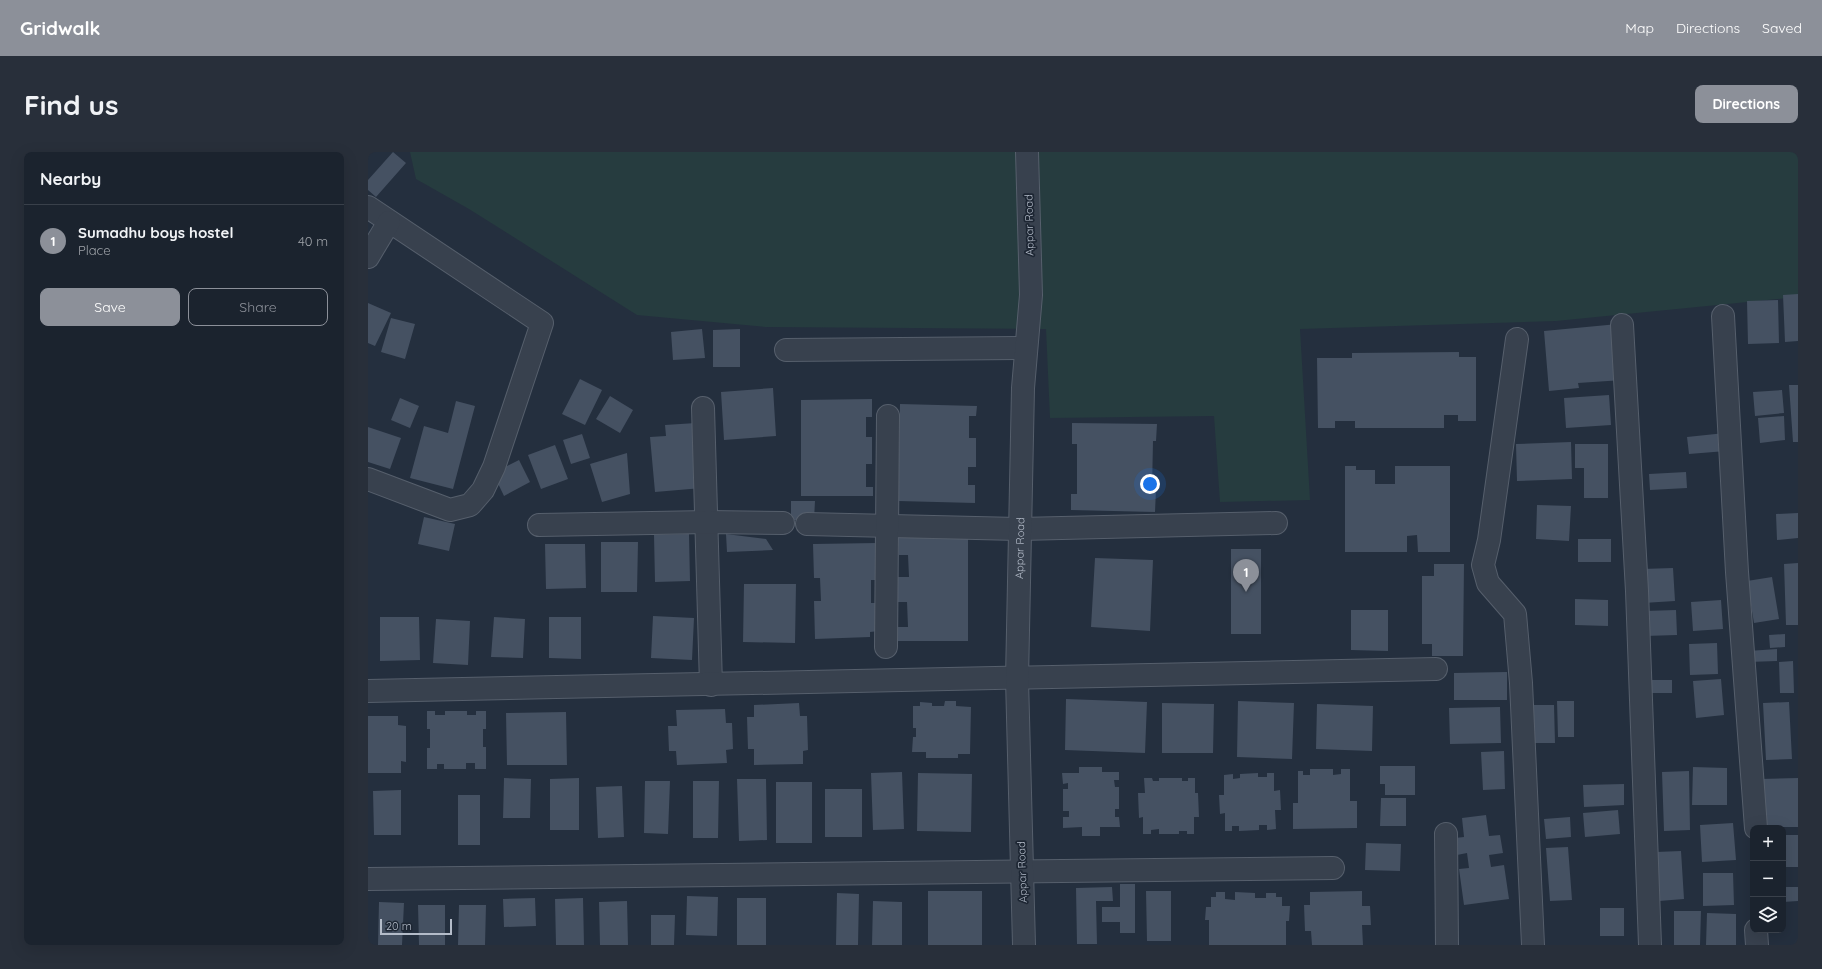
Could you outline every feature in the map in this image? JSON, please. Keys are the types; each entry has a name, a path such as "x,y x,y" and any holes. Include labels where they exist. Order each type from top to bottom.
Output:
{"street":[{"name":"Appar Road","path":"1024,945 1017,679 1023,388 1030,295 1027,152"},
{"path":"368,207 542,323 494,467 483,490 470,505 450,510 368,479"},
{"path":"368,258 389,222"},
{"path":"1723,316 1737,572 1756,825"},
{"path":"1622,325 1637,591 1650,945"},
{"path":"1517,339 1489,540 1483,565 1488,583 1515,614 1521,684 1532,945"},
{"path":"786,350 1026,348"},
{"path":"703,408 708,522 711,685"},
{"path":"886,647 888,416"},
{"path":"539,525 708,522 782,523"},
{"path":"807,524 1020,529 1276,523"},
{"path":"368,691 1436,670"},
{"path":"1446,834 1447,945"},
{"path":"368,879 1333,868"},
{"path":"1756,933 1756,945"}],"green space":[{"path":"410,152 1798,152 1798,297 1556,321 1300,329 1310,500 1220,502 1214,416 1050,418 1046,329 766,327 637,315 469,209 416,179"}],"building":[{"path":"393,152 406,163 376,197 368,190 368,180"},
{"path":"1798,294 1798,341 1785,342 1783,295"},
{"path":"1778,300 1779,343 1748,344 1747,301"},
{"path":"368,303 391,313 375,346 368,343"},
{"path":"391,318 415,324 405,359 381,352"},
{"path":"1618,324 1623,380 1578,383 1579,388 1549,391 1544,331"},
{"path":"702,329 705,358 673,360 671,332"},
{"path":"740,329 740,367 713,367 713,330"},
{"path":"1459,352 1459,357 1476,357 1476,421 1458,421 1458,415 1444,415 1444,428 1355,428 1355,421 1335,421 1335,428 1318,428 1317,358 1352,358 1352,353"},
{"path":"580,379 602,390 585,425 562,414"},
{"path":"1789,385 1798,385 1798,442 1793,442"},
{"path":"773,388 776,436 724,440 721,392"},
{"path":"1782,390 1784,413 1755,416 1753,392"},
{"path":"1609,395 1611,425 1566,428 1564,398"},
{"path":"610,396 633,410 620,433 596,419"},
{"path":"400,398 419,406 410,428 391,420"},
{"path":"872,399 872,417 866,417 866,437 872,437 872,464 866,464 866,487 873,487 873,496 801,496 801,400"},
{"path":"456,401 475,406 453,489 410,478 424,426 448,433"},
{"path":"900,404 977,406 976,416 969,416 969,438 976,438 976,467 968,467 968,485 975,485 975,503 898,501"},
{"path":"1784,416 1785,440 1760,443 1758,418"},
{"path":"696,423 702,488 655,492 650,437 666,436 665,425"},
{"path":"1072,423 1157,424 1156,441 1153,441 1152,490 1156,490 1155,512 1071,510 1071,494 1077,494 1077,444 1072,444"},
{"path":"368,427 401,438 390,469 368,462"},
{"path":"1725,433 1726,451 1689,454 1687,437"},
{"path":"582,434 590,458 571,464 563,440"},
{"path":"1571,442 1572,479 1517,481 1516,444"},
{"path":"1575,444 1608,444 1608,498 1584,498 1584,468 1575,468"},
{"path":"555,445 568,479 541,489 528,455"},
{"path":"627,453 630,494 602,502 590,464"},
{"path":"519,460 530,482 504,496 493,473"},
{"path":"1345,466 1356,466 1356,470 1375,470 1375,484 1395,484 1395,466 1450,466 1450,552 1418,552 1417,535 1407,536 1407,552 1345,552"},
{"path":"1686,472 1687,488 1650,490 1649,474"},
{"path":"791,501 815,501 814,520 791,520"},
{"path":"1537,505 1571,506 1569,541 1536,539"},
{"path":"1798,513 1798,538 1777,540 1776,514"},
{"path":"424,517 455,524 449,551 418,544"},
{"path":"689,534 690,581 655,582 654,535"},
{"path":"726,534 766,539 773,550 727,552"},
{"path":"899,537 968,537 968,641 897,641 897,627 908,627 907,602 897,602 897,577 909,577 908,555 899,555"},
{"path":"1578,539 1611,539 1611,562 1578,562"},
{"path":"601,542 638,542 637,592 601,592"},
{"path":"877,543 878,580 871,580 871,603 879,603 879,631 870,632 870,637 815,639 814,601 821,601 820,578 814,578 813,544"},
{"path":"545,544 585,544 586,588 546,589"},
{"path":"1231,549 1261,549 1261,634 1231,634"},
{"path":"1095,558 1153,560 1150,631 1091,627"},
{"path":"1798,563 1798,625 1786,625 1784,564"},
{"path":"1434,564 1464,564 1463,656 1432,656 1432,644 1422,644 1422,576 1434,576"},
{"path":"1673,568 1675,601 1643,603 1642,569"},
{"path":"1772,577 1779,619 1754,623 1747,581"},
{"path":"744,584 796,584 795,643 743,642"},
{"path":"1575,599 1608,600 1608,626 1575,625"},
{"path":"1721,600 1723,629 1693,631 1691,602"},
{"path":"1351,610 1388,610 1388,651 1351,650"},
{"path":"1676,610 1677,635 1645,636 1644,611"},
{"path":"653,616 694,618 692,660 651,658"},
{"path":"380,617 419,617 420,660 380,661"},
{"path":"494,617 525,619 523,658 491,657"},
{"path":"549,617 581,617 581,659 549,658"},
{"path":"436,619 470,621 468,665 433,663"},
{"path":"1785,634 1785,647 1770,648 1769,635"},
{"path":"1717,643 1718,674 1690,675 1689,644"},
{"path":"1777,649 1777,661 1748,662 1748,651"},
{"path":"1793,661 1794,693 1780,693 1779,662"},
{"path":"1507,672 1507,700 1454,700 1454,673"},
{"path":"1721,679 1724,715 1696,718 1693,681"},
{"path":"1643,680 1672,680 1672,693 1643,693"},
{"path":"1066,699 1147,702 1145,753 1065,750"},
{"path":"945,701 956,701 956,706 971,707 970,754 958,754 958,758 926,758 926,752 912,752 913,737 916,737 916,728 913,728 913,706 920,706 920,702 932,703 932,706 944,706"},
{"path":"1238,701 1294,703 1292,759 1237,757"},
{"path":"1557,701 1574,701 1574,737 1558,737"},
{"path":"1789,702 1792,759 1766,760 1763,703"},
{"path":"799,703 800,716 807,716 808,750 803,751 803,764 754,765 754,749 748,749 747,717 754,717 754,705"},
{"path":"1162,703 1214,704 1213,753 1162,753"},
{"path":"1317,704 1373,706 1372,751 1316,749"},
{"path":"1534,705 1554,705 1555,743 1534,743"},
{"path":"1500,707 1501,743 1450,744 1449,708"},
{"path":"725,709 726,723 732,723 733,749 726,750 727,763 677,765 676,751 669,751 668,726 677,726 676,710"},
{"path":"427,711 435,711 435,715 445,715 445,711 467,711 467,715 476,715 476,711 486,711 486,729 483,729 483,747 486,747 486,769 475,769 475,763 466,763 466,769 444,769 444,764 437,764 437,769 427,769 427,748 430,748 430,729 427,729"},
{"path":"566,712 567,765 507,765 506,713"},
{"path":"368,716 398,716 398,725 406,726 406,762 401,761 401,773 368,773"},
{"path":"1504,751 1505,789 1483,790 1481,752"},
{"path":"1380,766 1415,766 1415,795 1385,795 1385,784 1380,784"},
{"path":"1079,767 1102,767 1102,772 1119,772 1119,780 1114,780 1115,787 1119,787 1119,809 1115,809 1115,817 1119,817 1120,827 1100,827 1100,836 1082,836 1082,827 1063,828 1063,817 1069,817 1069,811 1063,811 1063,789 1068,789 1068,783 1063,784 1062,773 1079,773"},
{"path":"1693,767 1727,768 1727,805 1692,805"},
{"path":"1310,769 1333,769 1333,775 1341,774 1341,769 1350,769 1350,801 1357,801 1357,828 1293,829 1293,803 1298,803 1298,771 1303,771 1303,775 1310,775"},
{"path":"1689,771 1690,830 1664,831 1662,772"},
{"path":"902,772 904,829 873,830 871,773"},
{"path":"918,773 972,774 971,832 917,831"},
{"path":"1258,773 1258,777 1267,777 1267,773 1274,773 1274,791 1280,790 1281,810 1275,810 1276,829 1267,830 1267,825 1259,825 1259,830 1239,831 1239,826 1232,826 1232,831 1225,831 1225,813 1220,814 1219,795 1224,795 1224,775 1233,774 1233,779 1240,778 1240,774"},
{"path":"504,778 531,779 530,818 503,818"},
{"path":"579,778 579,830 550,830 550,779"},
{"path":"1144,778 1152,778 1153,781 1159,781 1159,778 1182,778 1182,781 1188,781 1188,778 1195,778 1195,793 1198,793 1199,817 1194,817 1194,834 1187,834 1187,831 1179,831 1179,834 1159,834 1159,829 1151,830 1151,834 1143,834 1143,817 1139,818 1138,793 1145,793"},
{"path":"1798,778 1798,827 1786,827 1786,825 1761,825 1760,779"},
{"path":"737,779 766,779 767,840 739,841"},
{"path":"645,781 670,781 668,834 644,833"},
{"path":"693,781 719,781 718,838 693,838"},
{"path":"776,782 812,782 812,843 776,843"},
{"path":"1624,784 1624,805 1584,807 1583,785"},
{"path":"622,786 624,837 598,838 596,787"},
{"path":"825,789 862,789 862,837 825,837"},
{"path":"401,790 401,835 374,835 373,791"},
{"path":"458,795 480,795 480,845 458,845"},
{"path":"1381,798 1406,798 1406,826 1380,826"},
{"path":"1618,810 1620,834 1585,837 1583,813"},
{"path":"1486,815 1489,836 1500,835 1503,853 1489,855 1491,867 1504,865 1509,899 1464,905 1459,869 1469,868 1467,853 1457,855 1455,838 1464,837 1462,818"},
{"path":"1570,817 1571,837 1546,839 1544,819"},
{"path":"1733,823 1736,860 1702,862 1700,825"},
{"path":"1786,835 1798,835 1798,867 1786,867"},
{"path":"1366,843 1401,844 1400,871 1365,870"},
{"path":"1568,847 1572,900 1550,901 1546,848"},
{"path":"1681,851 1684,899 1659,901 1656,852"},
{"path":"1703,873 1733,873 1734,905 1703,906"},
{"path":"1120,884 1135,884 1135,933 1120,933 1120,922 1102,922 1102,907 1120,907"},
{"path":"1112,887 1113,901 1096,901 1097,944 1077,944 1076,888"},
{"path":"1786,887 1798,887 1798,901 1786,902"},
{"path":"928,891 982,891 982,945 928,945"},
{"path":"1146,891 1171,891 1171,941 1147,941"},
{"path":"1362,891 1362,906 1370,906 1371,925 1362,925 1363,945 1312,945 1311,931 1305,931 1304,905 1310,905 1310,892"},
{"path":"1216,892 1225,892 1225,899 1235,900 1235,892 1255,893 1255,898 1266,898 1266,893 1276,893 1276,897 1282,897 1282,906 1290,906 1289,921 1286,921 1286,945 1209,945 1209,920 1205,920 1206,907 1211,907 1211,897 1216,897"},
{"path":"837,893 859,894 858,945 836,945"},
{"path":"687,896 718,897 717,936 686,935"},
{"path":"535,898 536,926 504,927 503,899"},
{"path":"583,898 584,945 556,945 555,899"},
{"path":"737,898 766,898 766,945 737,945"},
{"path":"627,901 628,945 600,945 599,902"},
{"path":"873,901 902,902 902,945 872,945"},
{"path":"379,902 404,903 402,945 378,945"},
{"path":"418,905 445,905 445,945 419,945"},
{"path":"459,905 486,905 485,945 458,945"},
{"path":"1600,908 1624,908 1624,936 1600,936"},
{"path":"1674,911 1701,911 1700,945 1674,945"},
{"path":"1707,913 1736,914 1736,945 1706,945"},
{"path":"651,915 675,915 674,945 651,945"}],"place":[{"name":"Sumadhu boys hostel","path":"1246,592"}]}
